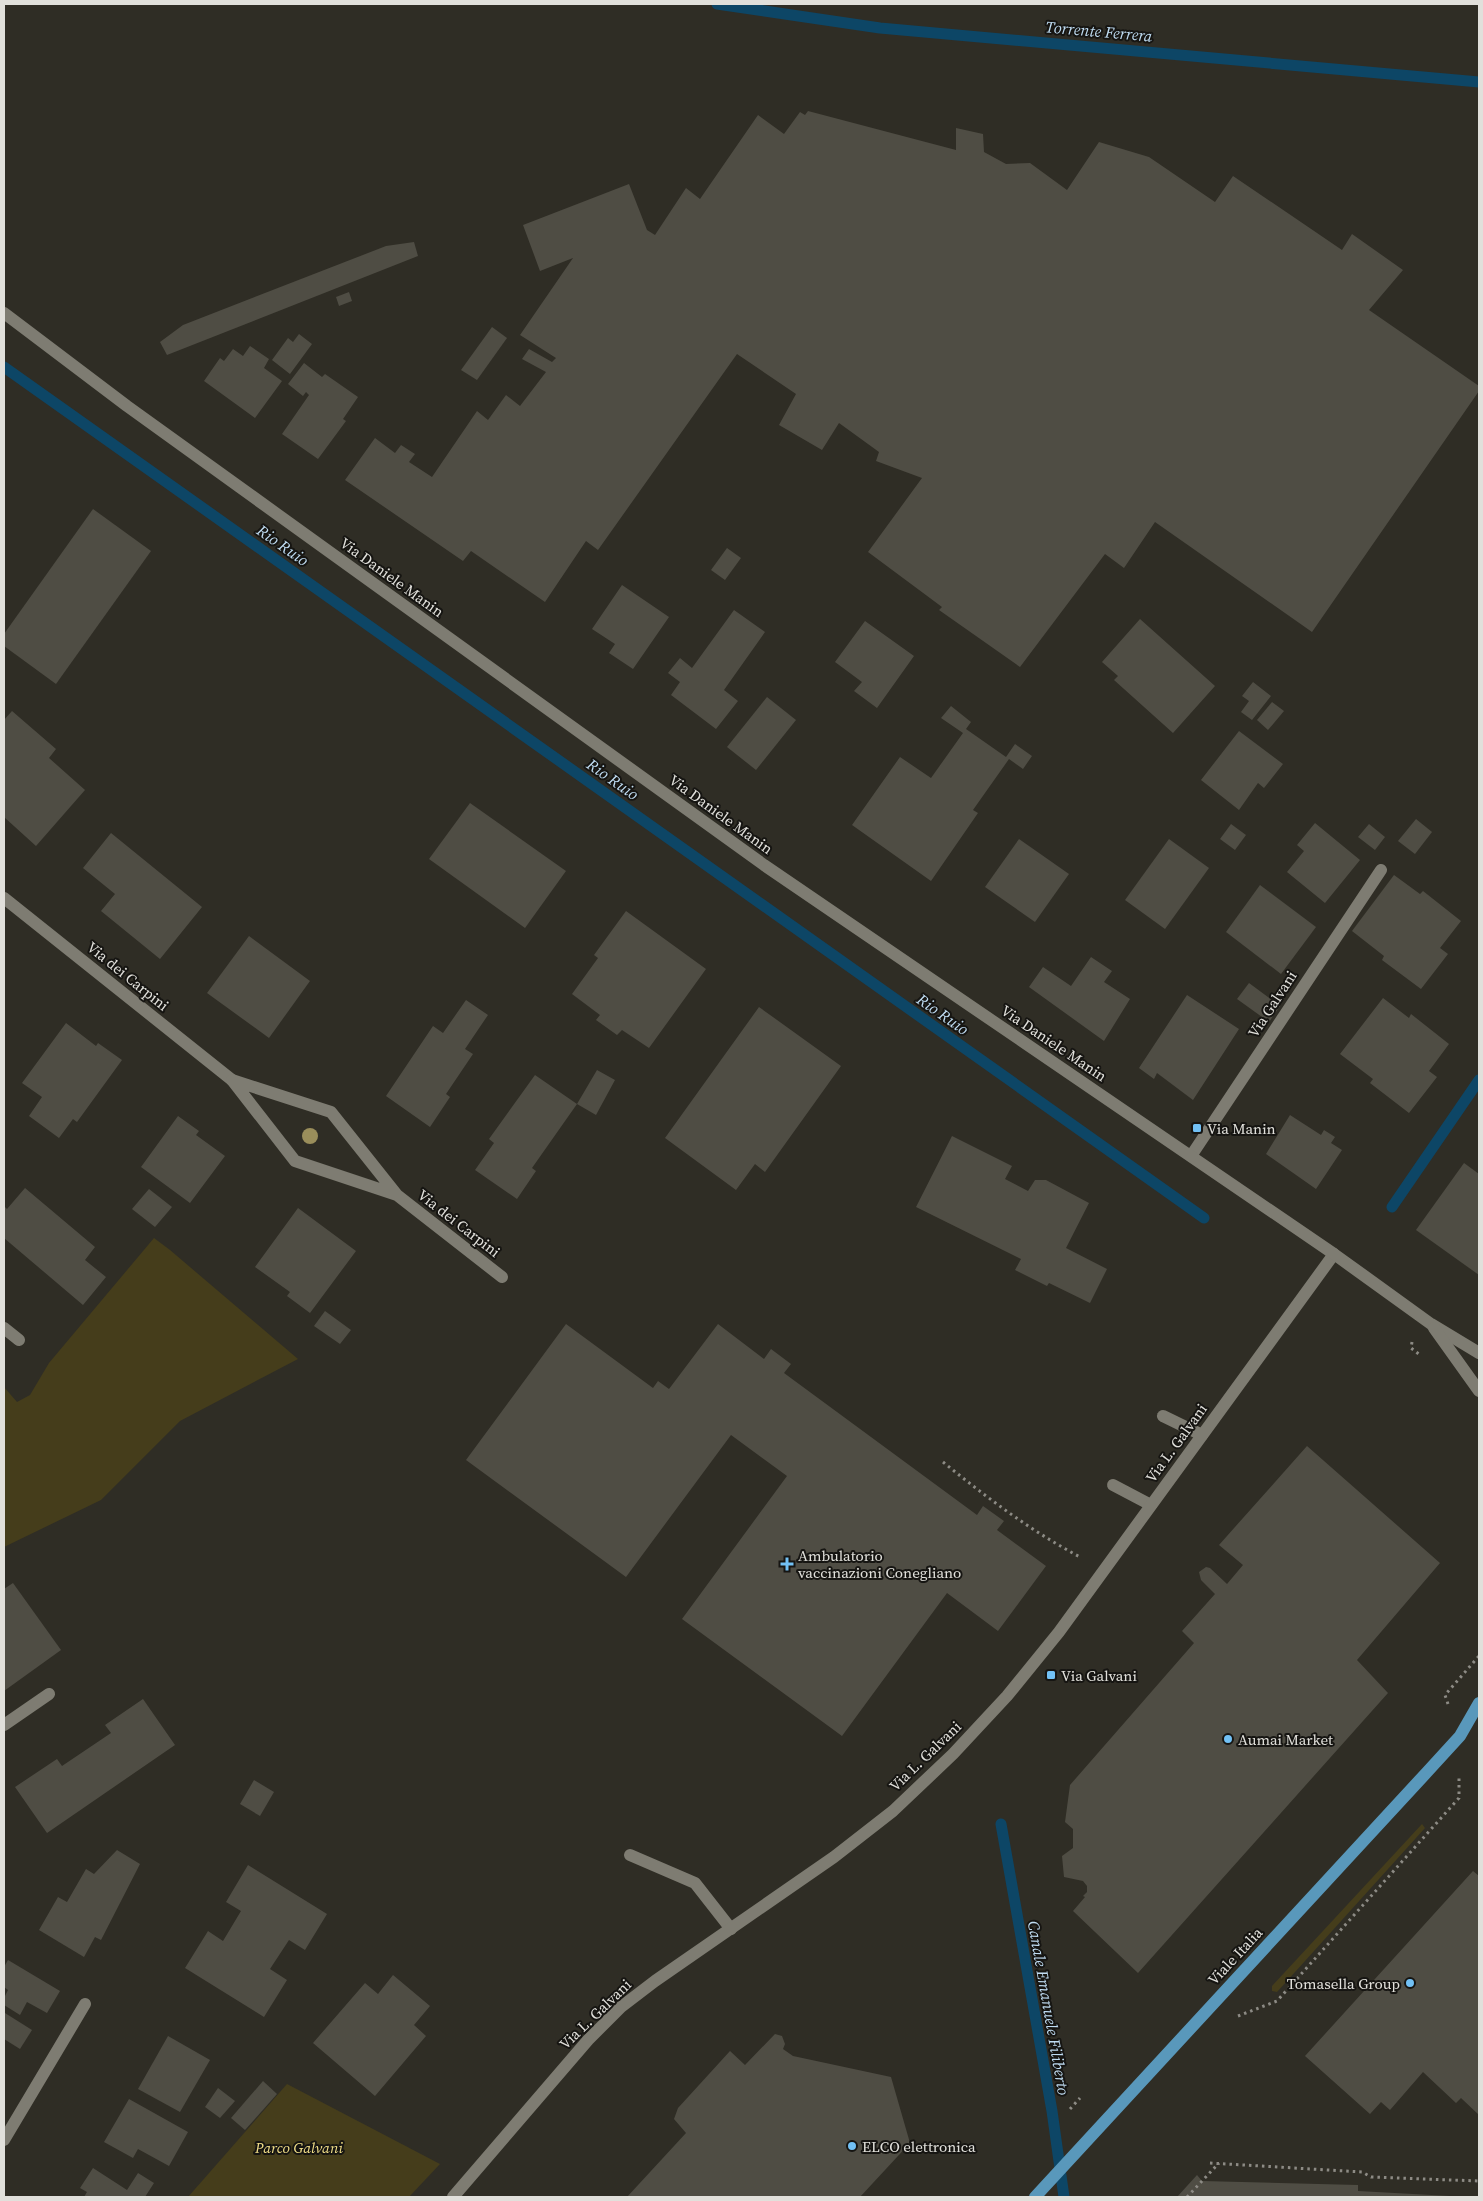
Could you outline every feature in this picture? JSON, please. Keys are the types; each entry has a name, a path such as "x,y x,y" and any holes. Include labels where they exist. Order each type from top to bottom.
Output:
{"main road":[{"name":"Viale Italia","path":"1460,1736 1479,1703"},
{"name":"Viale Italia","path":"1035,2197 1460,1736 1479,1722"}],"street":[{"name":"Via Daniele Manin","path":"4,312 127,406 764,865 1192,1156 1431,1324 1479,1353"},
{"name":"Via Galvani","path":"1192,1156 1380,870"},
{"name":"Via dei Carpini","path":"4,898 232,1080 295,1161 396,1195"},
{"name":"Via dei Carpini","path":"232,1080 331,1112 396,1195 502,1277"},
{"name":"Via L. Galvani","path":"453,2197 513,2126 621,2007 655,1981 834,1858 893,1811 953,1754 1007,1696 1059,1632 1334,1254"},
{"name":"Via Daniele Manin","path":"1431,1324 1479,1391"},
{"path":"4,1328 19,1340"},
{"path":"1163,1416 1202,1435"},
{"path":"1112,1485 1151,1505"},
{"path":"4,1725 49,1694"},
{"path":"630,1855 695,1883 731,1929"},
{"path":"4,2140 85,2004"}],"path":[{"path":"943,1462 1015,1517 1080,1557"},
{"path":"1445,1695 1479,1656"},
{"path":"1230,2019 1276,2001 1459,1798"},
{"path":"1070,2109 1080,2098"},
{"path":"1210,2163 1362,2172 1371,2177 1479,2181"},
{"path":"1187,2197 1219,2163"}],"green space":[{"path":"154,1238 298,1359 180,1421 101,1500 4,1547 4,1387 17,1402 30,1395 49,1363"},
{"path":"1422,1824 1425,1828 1277,1992 1272,1991 1272,1986"},
{"name":"Parco Galvani","path":"287,2084 440,2164 409,2197 188,2197"}],"building":[{"path":"808,111 956,150 956,128 983,134 984,152 1006,164 1030,163 1067,190 1099,142 1149,157 1215,202 1233,176 1342,250 1352,234 1403,270 1369,310 1479,386 1479,391 1312,632 1155,522 1124,568 1105,554 1020,667 939,610 942,607 868,552 922,478 876,461 879,452 839,423 822,450 779,425 796,394 737,354 598,550 586,541 545,602 471,551 463,561 345,480 375,438 395,453 401,445 415,454 409,462 432,477 477,411 488,420 506,395 520,406 546,372 522,359 529,349 552,362 556,358 520,335 573,258 540,271 523,225 629,184 647,230 655,235 686,188 700,199 758,115 784,134 800,112 805,115"},
{"path":"414,242 418,256 167,355 160,342 183,325 386,246"},
{"path":"349,292 352,301 339,306 336,297"},
{"path":"492,327 507,338 477,380 461,370"},
{"path":"299,334 312,344 290,374 272,360 288,338 293,342"},
{"path":"250,346 269,359 264,368 282,381 255,418 204,381 220,358 224,361 233,349 243,356"},
{"path":"304,363 322,377 325,374 358,397 343,419 346,421 318,459 282,434 309,395 306,392 303,396 288,384"},
{"path":"93,509 151,551 56,684 4,646 4,634"},
{"path":"727,548 741,558 725,580 711,570"},
{"path":"622,585 669,617 633,669 609,653 615,644 592,629"},
{"path":"734,610 765,632 724,690 738,701 716,729 671,695 680,682 668,673 680,658 692,668"},
{"path":"1140,619 1215,686 1173,733 1114,680 1118,676 1102,662"},
{"path":"865,621 914,656 877,708 854,691 862,682 835,662"},
{"path":"1253,682 1271,696 1252,720 1241,712 1249,701 1242,696"},
{"path":"767,697 796,720 756,770 727,747"},
{"path":"1272,702 1284,711 1268,730 1257,720"},
{"path":"951,706 971,722 966,729 1006,757 1015,744 1032,756 1023,769 1009,759 973,810 978,813 931,881 852,825 900,757 931,778 963,733 941,718"},
{"path":"12,711 56,749 49,758 85,790 36,846 4,817 4,720"},
{"path":"1239,731 1283,764 1264,788 1258,783 1239,810 1201,780"},
{"path":"470,803 566,871 525,928 429,859"},
{"path":"1416,819 1432,832 1415,854 1398,841"},
{"path":"1315,823 1360,860 1325,903 1287,872 1304,851 1297,845"},
{"path":"1231,824 1246,835 1235,850 1220,839"},
{"path":"1369,824 1385,837 1375,850 1358,837"},
{"path":"111,833 202,907 160,959 101,911 115,894 83,868"},
{"path":"1019,839 1069,874 1035,922 985,887"},
{"path":"1169,839 1209,868 1165,929 1125,900"},
{"path":"1394,875 1420,894 1423,891 1461,921 1440,948 1448,954 1421,989 1382,960 1384,956 1352,931"},
{"path":"1260,885 1316,927 1281,974 1226,932"},
{"path":"626,911 706,969 649,1048 622,1030 617,1035 596,1020 600,1015 572,994 598,958 594,955"},
{"path":"249,936 310,981 269,1038 207,993"},
{"path":"1091,957 1112,971 1104,982 1130,999 1104,1041 1029,987 1043,967 1071,986"},
{"path":"1249,983 1280,1006 1269,1022 1237,999"},
{"path":"1187,995 1239,1029 1193,1100 1157,1073 1154,1079 1139,1068"},
{"path":"1383,998 1409,1018 1411,1014 1449,1044 1429,1071 1437,1077 1409,1113 1370,1083 1373,1079 1340,1054"},
{"path":"466,1000 488,1015 465,1049 473,1054 446,1094 450,1097 430,1127 386,1096 433,1026 443,1033"},
{"path":"759,1007 841,1066 765,1172 755,1164 736,1190 665,1138"},
{"path":"66,1023 96,1046 98,1043 122,1060 77,1122 73,1119 59,1138 29,1116 42,1097 22,1083"},
{"path":"597,1070 615,1080 596,1115 577,1104"},
{"path":"535,1075 577,1104 532,1168 536,1171 517,1199 475,1170 494,1143 489,1139"},
{"path":"1290,1115 1321,1135 1324,1130 1335,1137 1331,1143 1342,1150 1316,1189 1266,1154"},
{"path":"178,1116 199,1131 196,1135 225,1156 190,1203 141,1167"},
{"path":"952,1136 1012,1166 1005,1179 1028,1191 1035,1180 1046,1180 1089,1203 1066,1248 1107,1269 1090,1303 1049,1283 1047,1286 1015,1270 1021,1259 916,1207"},
{"path":"1464,1163 1479,1174 1479,1275 1416,1230"},
{"path":"25,1188 95,1247 85,1260 106,1277 83,1305 4,1238 4,1206 7,1209"},
{"path":"149,1189 172,1207 155,1227 132,1209"},
{"path":"298,1208 356,1251 310,1313 287,1296 290,1292 255,1267"},
{"path":"325,1311 351,1330 340,1344 314,1326"},
{"path":"566,1324 653,1388 658,1381 669,1389 718,1324 764,1359 771,1349 791,1364 784,1373 977,1515 983,1506 1004,1521 997,1530 1046,1566 998,1631 947,1593 842,1736 682,1619 787,1476 731,1435 626,1577 466,1460"},
{"name":"Aumai Market","path":"1307,1446 1440,1563 1357,1660 1388,1693 1138,1973 1073,1911 1085,1897 1083,1896 1087,1892 1087,1886 1083,1881 1064,1877 1062,1856 1073,1848 1073,1829 1065,1822 1070,1785 1194,1643 1182,1631 1215,1594 1201,1580 1199,1572 1206,1567 1210,1568 1227,1584 1243,1565 1219,1545"},
{"path":"13,1583 61,1650 4,1691 4,1589"},
{"path":"143,1699 175,1745 47,1833 15,1787 57,1759 62,1766 111,1733 105,1725"},
{"path":"254,1780 274,1792 260,1816 240,1804"},
{"path":"117,1850 140,1864 101,1940 95,1937 84,1957 39,1930 58,1897 67,1902 86,1869 94,1874"},
{"path":"248,1865 327,1914 305,1950 289,1940 270,1969 287,1980 264,2017 185,1968 208,1931 223,1941 241,1911 226,1902"},
{"path":"1473,1871 1479,1876 1479,2115 1461,2098 1456,2103 1423,2072 1390,2110 1381,2102 1370,2114 1305,2056"},
{"path":"8,1960 60,1991 47,2013 27,2002 20,2015 4,2005 4,1998 8,1990 4,1987 4,1967"},
{"path":"393,1975 430,2006 414,2025 426,2036 375,2096 313,2043 365,1983 378,1994"},
{"path":"5,2013 32,2030 20,2049 4,2039"},
{"path":"775,2034 782,2036 785,2044 783,2049 793,2056 891,2077 910,2143 860,2197 627,2197 686,2133 674,2119 678,2108 730,2051 745,2065"},
{"path":"168,2036 210,2060 180,2112 138,2089"},
{"path":"263,2081 277,2094 245,2130 231,2118"},
{"path":"218,2088 235,2101 220,2118 205,2107"},
{"path":"129,2099 188,2132 169,2166 138,2149 133,2158 104,2142"},
{"path":"93,2168 127,2190 138,2173 154,2183 145,2197 84,2197 87,2192 80,2188"},
{"path":"1197,2175 1202,2181 1358,2185 1358,2191 1450,2197 1177,2197"}],"waterway":[{"name":"Torrente Ferrera","path":"717,4 880,28 1479,82"},
{"name":"Rio Ruio","path":"4,367 1204,1218"},
{"name":"Canale Emanuele Filiberto","path":"1392,1207 1479,1080"},
{"name":"Canale Emanuele Filiberto","path":"1001,1824 1052,2111 1064,2197"}],"place":[{"name":"Via Manin","path":"1197,1128"},
{"name":"Ambulatorio vaccinazioni Conegliano","path":"787,1564"},
{"name":"Via Galvani","path":"1051,1675"},
{"name":"Aumai Market","path":"1228,1739"},
{"name":"Tomasella Group","path":"1410,1983"},
{"name":"ELCO elettronica","path":"852,2146"}]}
